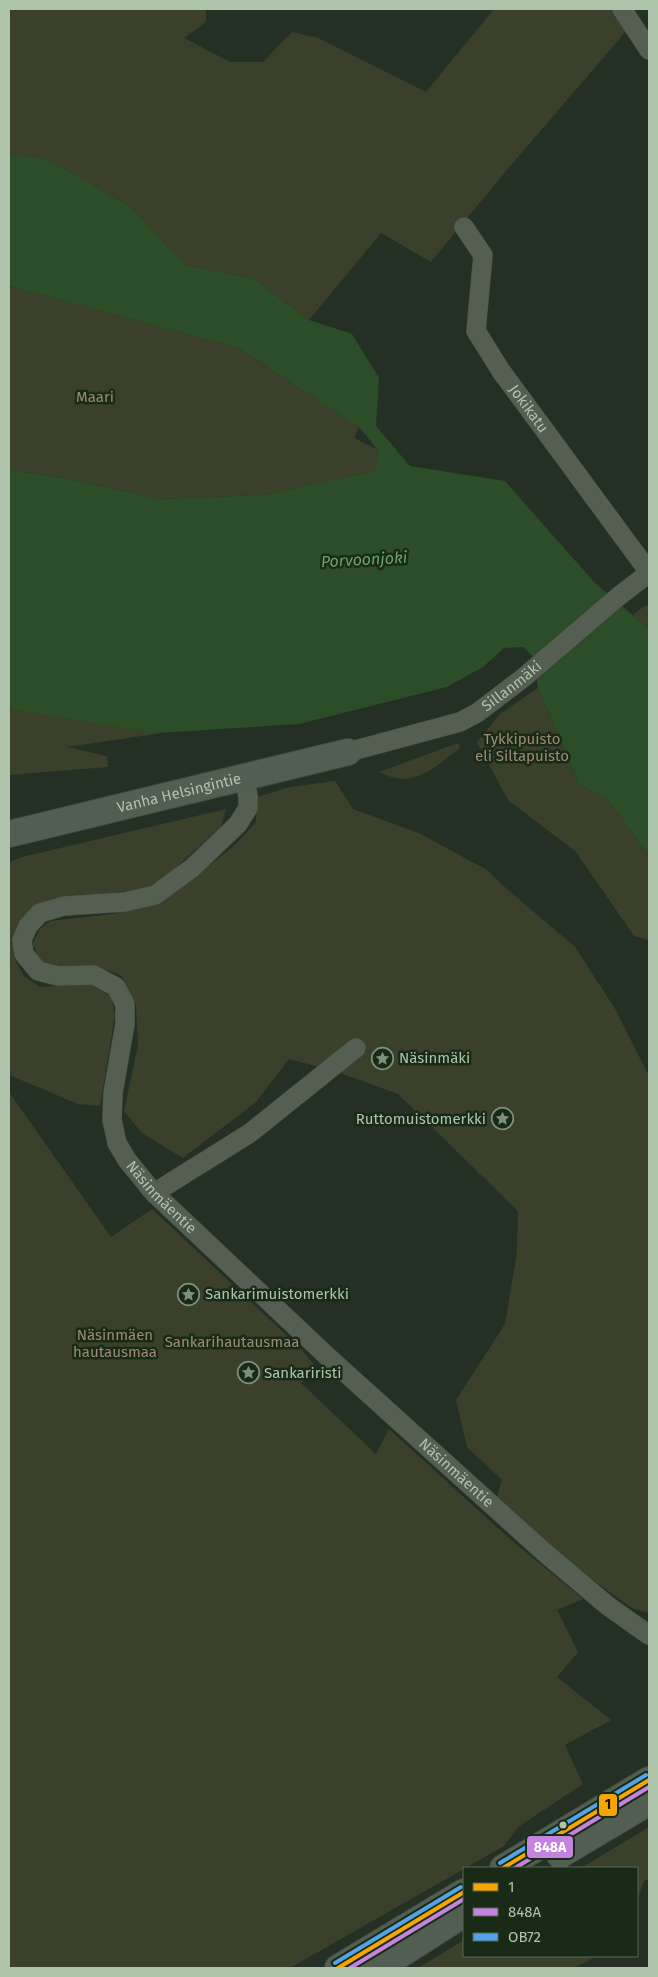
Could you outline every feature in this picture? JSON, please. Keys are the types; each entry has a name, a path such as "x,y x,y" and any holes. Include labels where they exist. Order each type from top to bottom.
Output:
{"main road":[{"name":"Vanha Helsingintie","path":"9,834 348,752"},
{"path":"505,1867 649,1780"},
{"path":"540,1867 649,1802"},
{"path":"338,1968 463,1893"},
{"path":"379,1968 463,1915"}],"street":[{"path":"622,9 649,50"},
{"name":"Jokikatu","path":"464,227 483,255 476,331 501,371 649,572"},
{"name":"Sillanmäki","path":"348,752 460,722 495,701 649,572"},
{"name":"Näsinmäentie","path":"243,777 248,795 248,808 238,824 192,868 154,895 125,902 64,906 40,913 28,926 22,940 24,954 38,971 58,976 94,975 116,987 126,1004 125,1024 113,1093 112,1120 117,1142 126,1160 154,1192 328,1357 544,1552 608,1606 649,1635"},
{"path":"154,1192 250,1133 356,1048"}],"green space":[{"path":"9,9 206,9 206,22 184,38 230,62 263,62 292,32 318,38 426,92 494,9 612,9 628,29 431,262 381,233 309,320 254,279 185,265 130,206 45,158 9,155"},
{"name":"Maari","path":"9,286 239,348 359,427 354,438 378,450 375,471 263,495 161,499 64,478 9,470"},
{"path":"649,605 649,629 633,615"},
{"name":"Tykkipuisto eli Siltapuisto","path":"538,688 579,784 609,801 649,856 649,940 634,936 576,852 508,800 477,742 500,714"},
{"path":"9,709 162,733 67,747 107,756 108,767 9,775"},
{"path":"458,743 460,748 432,769 413,778 391,777 379,772"},
{"path":"335,781 353,809 419,833 487,870 575,947 614,1007 649,1076 649,1613 632,1608 568,1562 496,1501 502,1480 467,1447 456,1400 505,1324 517,1252 518,1211 398,1094 335,1071 289,1059 256,1102 183,1158 142,1133 124,1111 138,1045 136,1004 122,976 97,966 58,967 40,961 33,944 39,930 50,921 112,914 156,903 197,875 234,846 256,822 257,797 290,787"},
{"path":"226,809 221,826 170,873 143,890 67,897 37,904 20,921 14,937 15,960 24,976 40,987 91,984 111,997 115,1016 100,1106 78,1104 9,1075 9,862 22,857"},
{"path":"9,1092 111,1237 152,1209 300,1348 318,1369 301,1383 376,1454 389,1429 510,1539 583,1599 557,1610 578,1652 557,1677 611,1720 565,1745 583,1784 518,1827 504,1846 467,1867 463,1867 463,1869 290,1968 9,1968"},
{"path":"649,1827 649,1879 644,1881 638,1898 638,1867 583,1867"},
{"path":"463,1941 463,1957 595,1957 574,1968 418,1968"}],"water":[{"name":"Porvoonjoki","path":"9,155 45,158 130,206 185,265 254,279 309,320 352,334 379,378 376,426 410,466 505,481 594,582 649,629 649,856 609,801 579,784 538,688 534,658 524,647 504,648 483,667 447,687 299,724 157,733 9,709 9,470 64,478 161,499 263,495 375,471 378,450 359,427 239,348 9,286"}],"transit line":[{"name":"OB72","path":"500,1863 646,1775"},
{"name":"1","path":"505,1867 649,1780"},
{"name":"848A","path":"517,1867 649,1787"},
{"name":"OB72","path":"335,1963 461,1887"},
{"name":"1","path":"338,1968 463,1893"},
{"name":"848A","path":"350,1968 463,1900"}],"place":[{"name":"Näsinmäki","path":"383,1058"},
{"name":"Ruttomuistomerkki","path":"502,1119"},
{"name":"Sankarimuistomerkki","path":"189,1294"},
{"name":"Sankariristi","path":"248,1373"}],"park label":[{"name":"Sankarihautausmaa","path":"232,1342"},
{"name":"Näsinmäen hautausmaa","path":"115,1344"}]}
